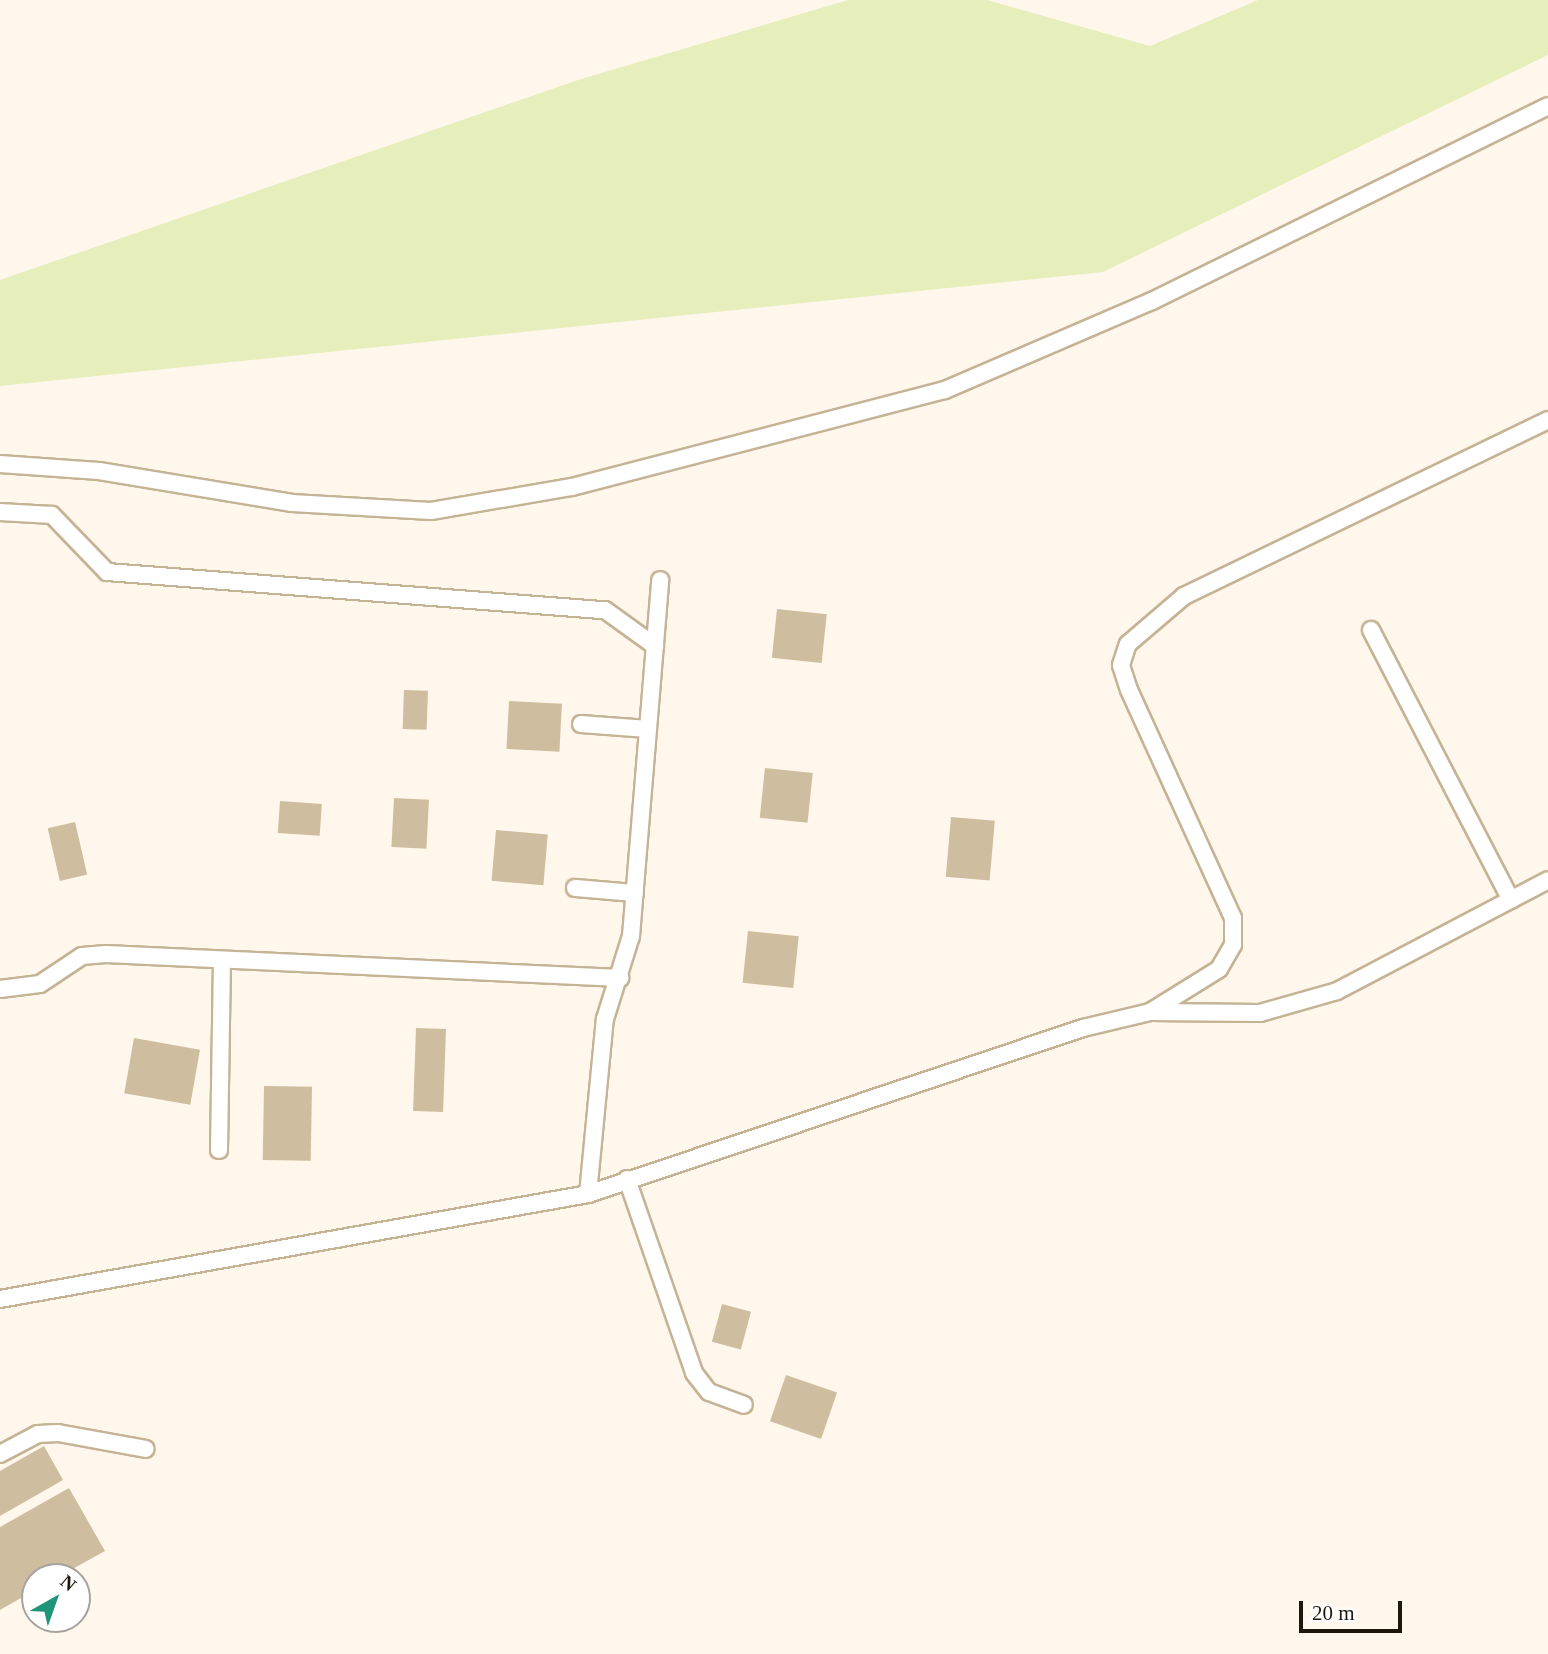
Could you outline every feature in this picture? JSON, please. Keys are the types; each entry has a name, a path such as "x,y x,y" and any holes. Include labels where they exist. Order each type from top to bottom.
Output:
{"lane":[{"path":"0,464 99,471 292,503 431,512 572,486 945,390 1152,301 1548,106"},
{"path":"1150,1012 1219,970 1233,945 1233,918 1129,691 1121,665 1128,644 1184,596 1548,420"},
{"path":"0,512 52,515 107,572 605,610 655,646"},
{"path":"588,1194 605,1019 621,978 635,893 660,580"},
{"path":"1371,630 1511,900"},
{"path":"581,724 648,729"},
{"path":"0,1299 588,1194 1083,1028 1150,1012 1260,1013 1337,992 1548,880"},
{"path":"575,888 635,893"},
{"path":"0,989 40,984 82,956 621,978"},
{"path":"219,1150 222,962"},
{"path":"627,1179 694,1373 709,1392 744,1405"},
{"path":"0,1454 37,1434 58,1433 146,1449"}],"green space":[{"path":"848,0 987,0 1150,46 1258,0 1548,0 1548,55 1103,272 0,386 0,280 578,80"}],"building":[{"path":"777,609 827,614 822,663 772,658"},
{"path":"404,690 428,691 427,730 403,729"},
{"path":"509,701 562,704 559,752 506,749"},
{"path":"765,768 813,773 808,823 760,818"},
{"path":"394,798 429,800 426,849 391,847"},
{"path":"280,801 322,804 320,836 278,833"},
{"path":"951,817 995,821 990,881 946,877"},
{"path":"75,822 87,875 60,881 48,828"},
{"path":"496,830 548,835 543,885 492,881"},
{"path":"748,931 799,936 793,988 743,983"},
{"path":"416,1028 446,1029 443,1112 413,1111"},
{"path":"134,1038 200,1050 190,1105 124,1093"},
{"path":"264,1086 312,1087 311,1161 263,1160"},
{"path":"722,1304 751,1312 741,1349 712,1342"},
{"path":"786,1375 837,1393 821,1439 770,1421"},
{"path":"44,1446 63,1480 0,1516 0,1471"},
{"path":"69,1488 105,1551 83,1563 21,1563 21,1598 0,1610 0,1527"}]}
